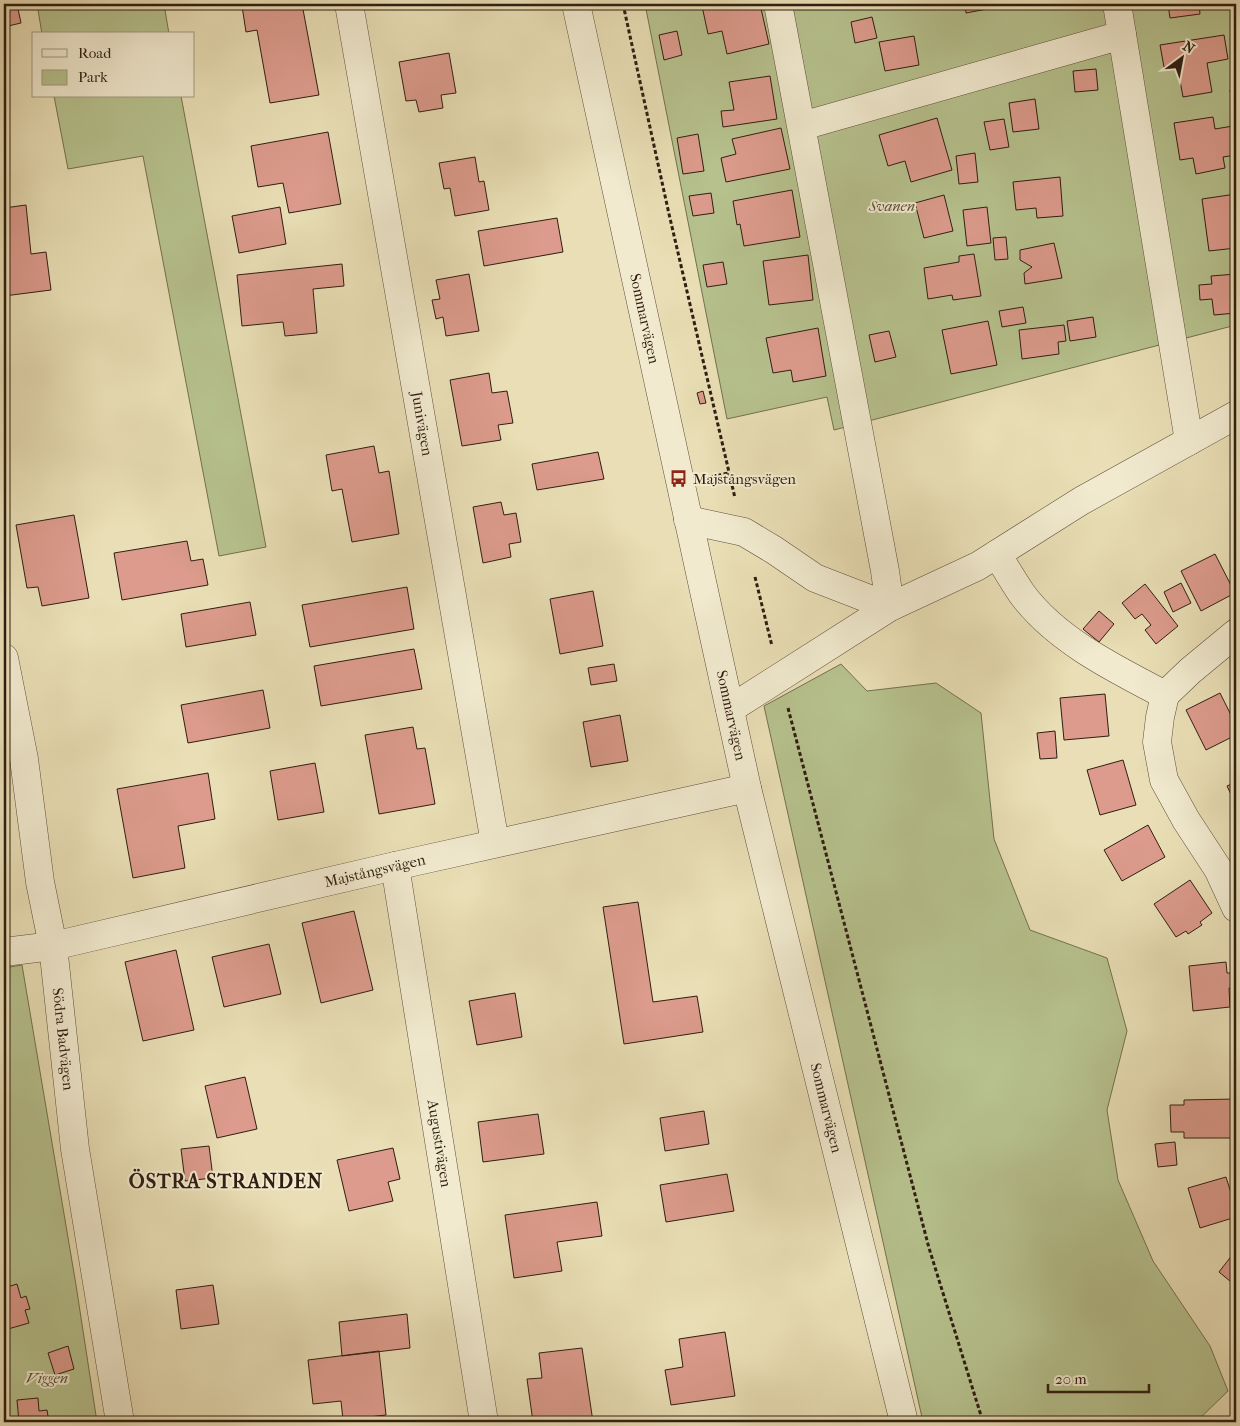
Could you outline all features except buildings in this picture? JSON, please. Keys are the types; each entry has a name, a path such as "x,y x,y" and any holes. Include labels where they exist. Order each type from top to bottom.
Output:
{"street":[{"name":"Junivägen","path":"349,4 495,843"},
{"name":"Sommarvägen","path":"576,4 746,788 904,1422"},
{"path":"778,4 883,561 890,607"},
{"path":"1117,4 1188,441"},
{"path":"802,126 1122,35"},
{"path":"730,709 890,607 978,566 1081,501 1236,415"},
{"path":"688,520 744,532 814,578 890,607"},
{"path":"997,554 1022,594 1053,627 1097,659 1165,695"},
{"path":"1236,634 1190,671 1165,695 1157,742 1164,780 1186,820 1218,869 1236,908"},
{"name":"Södra Badvägen","path":"4,658 24,760 40,882 53,946 75,1149 120,1422"},
{"name":"Majstångsvägen","path":"4,952 53,946 495,843 746,788"},
{"name":"Augustivägen","path":"395,866 484,1422"}],"path":[{"path":"623,4 668,214 728,473 929,1248 983,1422"},
{"path":"711,477 728,473"}],"green space":[{"path":"37,4 164,4 169,32 42,32"},
{"name":"Svanen","path":"645,4 1236,4 1236,325 834,430 827,397 727,419"},
{"path":"54,98 181,98 266,547 219,556 143,156 68,169"},
{"path":"841,664 867,691 936,683 981,713 994,839 1030,930 1107,958 1127,1031 1107,1110 1118,1180 1153,1261 1210,1346 1228,1391 1196,1422 923,1422 764,706"},
{"name":"Viggen","path":"22,965 97,1422 4,1422 4,968"}],"place":[{"name":"Majstångsvägen","path":"679,479"}],"district":[{"name":"ÖSTRA STRANDEN","path":"226,1181"}]}
